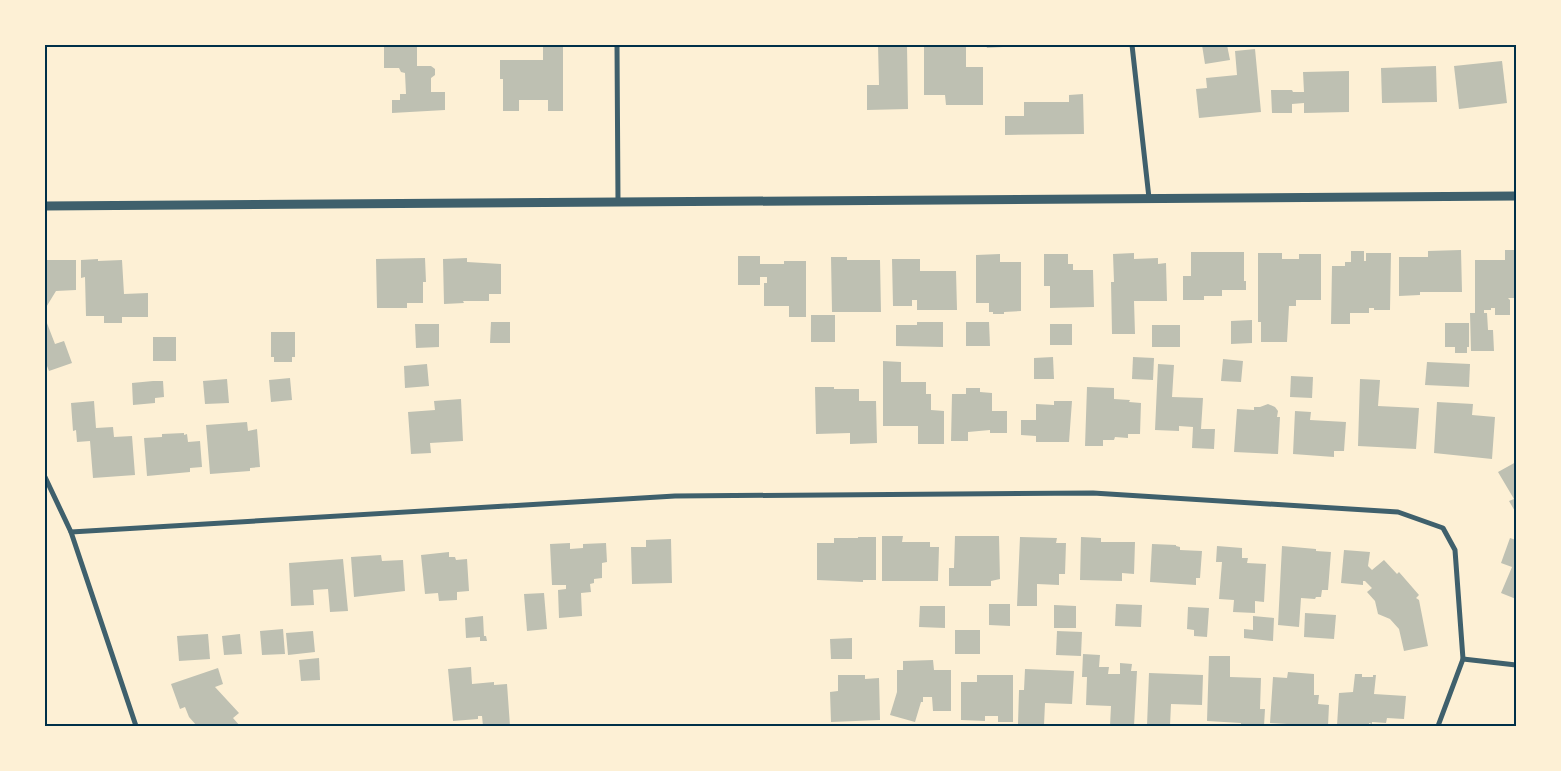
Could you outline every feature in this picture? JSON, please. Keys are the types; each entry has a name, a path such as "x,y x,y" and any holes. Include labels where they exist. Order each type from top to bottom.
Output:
{"street":[{"path":"617,45 618,202"},
{"path":"1132,45 1150,198"},
{"path":"45,206 1516,196"},
{"path":"45,477 71,532 136,726"},
{"path":"71,532 674,496 1093,493 1398,512 1443,528 1455,550 1463,659 1438,726"},
{"path":"1463,659 1516,665"}],"building":[{"path":"384,45 417,45 417,66 431,66 435,69 435,75 431,78 431,92 445,92 445,110 392,113 392,100 400,100 400,94 406,94 405,73 401,72 399,68 384,68"},
{"path":"543,45 563,45 563,111 548,111 548,100 519,100 519,111 503,111 503,79 500,79 500,60 543,60"},
{"path":"878,45 907,45 908,109 867,110 867,85 879,85"},
{"path":"924,45 966,45 966,67 983,67 983,105 946,105 945,95 924,95"},
{"path":"986,45 1003,45 1003,47 987,48"},
{"path":"1202,45 1227,45 1230,60 1205,64"},
{"path":"1255,49 1261,112 1199,118 1196,89 1207,88 1206,78 1237,75 1235,51"},
{"path":"1502,61 1507,103 1459,109 1454,66"},
{"path":"1436,66 1437,102 1382,103 1381,68"},
{"path":"1349,71 1349,112 1304,113 1304,103 1292,104 1292,113 1272,113 1271,90 1304,92 1303,72"},
{"path":"1083,94 1084,134 1005,135 1005,116 1024,116 1024,102 1069,102 1069,95"},
{"path":"1461,250 1462,292 1420,292 1420,295 1399,296 1399,257 1428,257 1428,251"},
{"path":"1505,250 1516,250 1516,298 1508,298 1510,300 1510,315 1495,315 1495,308 1484,310 1484,313 1487,313 1488,330 1493,330 1494,351 1471,351 1470,313 1475,313 1475,260 1505,260"},
{"path":"1351,251 1364,251 1364,261 1366,261 1366,253 1391,253 1390,310 1374,310 1374,308 1369,308 1369,313 1350,313 1350,324 1331,324 1332,266 1345,266 1345,262 1351,262"},
{"path":"1191,252 1244,252 1244,281 1246,281 1246,290 1222,290 1222,296 1204,296 1204,300 1183,300 1183,276 1191,276"},
{"path":"1134,253 1134,259 1158,258 1158,264 1166,263 1167,301 1134,301 1135,334 1112,334 1111,282 1114,282 1113,254"},
{"path":"1258,253 1282,253 1282,259 1299,259 1299,254 1321,254 1321,300 1296,300 1296,306 1289,306 1287,342 1261,342 1261,322 1258,322"},
{"path":"1000,254 1000,262 1021,262 1021,311 993,314 993,312 989,312 989,303 976,303 976,255"},
{"path":"1044,254 1068,254 1068,264 1073,264 1073,270 1093,270 1094,307 1050,308 1050,286 1044,286"},
{"path":"738,256 760,256 760,264 784,264 784,261 806,261 806,317 789,317 789,306 764,306 764,283 767,283 767,277 760,277 760,285 738,285"},
{"path":"831,257 847,257 847,260 880,260 881,312 832,312"},
{"path":"425,258 426,282 423,282 423,303 407,303 407,308 377,308 376,259"},
{"path":"467,258 467,262 501,264 501,294 489,294 489,301 463,301 464,303 444,304 443,259"},
{"path":"98,259 98,261 122,260 124,294 148,293 148,317 122,317 122,323 104,323 104,316 86,316 85,277 81,278 81,260"},
{"path":"892,259 920,259 920,271 956,271 957,310 917,310 917,300 912,300 912,306 893,306"},
{"path":"45,260 76,260 76,290 56,291 45,309"},
{"path":"811,315 835,315 835,342 811,342"},
{"path":"45,318 55,344 64,341 72,363 49,371 45,361"},
{"path":"1252,320 1252,343 1231,344 1231,321"},
{"path":"491,322 510,322 510,343 490,343"},
{"path":"917,322 943,322 943,347 896,346 896,325 917,325"},
{"path":"966,322 989,322 990,346 966,346"},
{"path":"1445,323 1469,323 1469,347 1467,347 1467,353 1455,353 1455,347 1445,347"},
{"path":"415,324 439,324 439,347 416,348"},
{"path":"1050,324 1072,324 1072,345 1050,345"},
{"path":"1152,325 1180,325 1180,347 1152,347"},
{"path":"271,332 295,332 295,357 292,357 292,362 274,362 274,357 271,357"},
{"path":"153,337 176,337 176,361 153,361"},
{"path":"1053,357 1054,379 1034,379 1034,358"},
{"path":"1133,357 1154,358 1153,380 1132,379"},
{"path":"1223,359 1243,361 1241,382 1221,381"},
{"path":"883,361 901,362 901,382 926,382 926,394 931,394 931,410 944,411 944,444 918,444 918,426 883,426"},
{"path":"1427,362 1470,364 1469,387 1425,385"},
{"path":"427,364 429,386 405,388 404,366"},
{"path":"1158,364 1174,365 1172,397 1203,398 1201,429 1215,429 1214,449 1192,448 1193,427 1179,426 1179,431 1155,430"},
{"path":"1291,376 1313,377 1312,398 1290,397"},
{"path":"290,378 292,400 271,402 269,380"},
{"path":"227,379 229,403 205,404 203,381"},
{"path":"1360,379 1380,380 1378,406 1419,408 1416,449 1358,446"},
{"path":"163,381 164,397 155,398 155,403 133,405 132,383"},
{"path":"815,387 859,389 859,401 876,401 877,443 850,444 850,433 816,434"},
{"path":"1087,387 1114,388 1114,399 1141,403 1140,434 1128,434 1128,438 1115,437 1114,440 1103,440 1103,446 1085,446"},
{"path":"966,388 980,388 980,392 992,393 992,411 1007,411 1007,433 990,433 990,430 968,432 968,441 951,441 952,394 966,394"},
{"path":"461,399 463,441 430,443 431,453 411,454 408,412 435,410 434,401"},
{"path":"94,401 96,428 113,427 114,437 132,436 135,475 93,478 90,441 77,442 76,430 73,431 71,403"},
{"path":"1054,401 1072,401 1069,442 1036,442 1036,436 1021,435 1021,420 1036,420 1036,404 1054,405"},
{"path":"1437,402 1473,404 1472,415 1495,417 1492,459 1434,453"},
{"path":"1268,404 1275,407 1278,411 1277,417 1280,417 1278,454 1234,452 1237,409 1254,410 1254,407"},
{"path":"1295,411 1311,412 1310,420 1346,422 1344,451 1334,451 1334,457 1293,454"},
{"path":"247,422 248,431 257,429 260,467 250,468 250,471 210,474 206,425"},
{"path":"184,433 184,435 187,434 188,442 200,441 202,467 190,468 190,472 147,476 144,438 162,437 162,434"},
{"path":"1516,462 1516,513 1509,501 1514,499 1498,472"},
{"path":"882,536 903,536 902,542 930,542 930,547 939,547 938,581 882,581"},
{"path":"955,536 999,536 1000,579 991,581 991,586 949,586 949,568 954,568"},
{"path":"876,537 876,580 863,580 863,582 817,580 817,543 834,543 834,538"},
{"path":"1020,537 1057,538 1056,543 1066,543 1065,574 1059,574 1059,585 1037,584 1037,606 1017,606"},
{"path":"1081,537 1101,538 1101,542 1135,542 1134,574 1122,573 1122,581 1080,580"},
{"path":"1510,538 1516,540 1516,599 1501,593 1512,567 1501,563"},
{"path":"671,539 672,583 632,584 631,547 646,547 646,540"},
{"path":"570,543 570,549 583,548 583,544 606,543 607,562 602,563 602,578 594,579 594,583 590,584 591,592 581,593 582,616 559,618 558,590 566,589 566,585 552,585 550,544"},
{"path":"1152,544 1176,545 1180,547 1180,550 1202,551 1200,578 1196,578 1196,585 1150,582"},
{"path":"1217,546 1242,548 1242,558 1248,558 1247,563 1266,564 1264,602 1255,601 1255,613 1233,612 1234,600 1219,599 1222,562 1216,562"},
{"path":"1282,546 1331,552 1328,590 1322,590 1321,597 1316,597 1315,599 1301,598 1299,627 1278,625"},
{"path":"1344,550 1370,552 1368,566 1372,570 1384,560 1397,574 1399,572 1419,595 1416,598 1419,600 1428,646 1404,651 1399,629 1390,619 1378,614 1375,601 1367,592 1372,588 1365,581 1363,581 1363,585 1341,583"},
{"path":"449,552 449,557 455,557 456,560 467,559 469,591 457,592 457,600 439,601 438,593 425,594 421,555"},
{"path":"381,555 382,561 403,560 405,591 354,597 351,557"},
{"path":"343,559 348,611 330,612 328,589 313,590 314,605 291,606 289,563"},
{"path":"544,593 547,629 527,631 524,594"},
{"path":"989,604 1010,604 1010,626 989,625"},
{"path":"1116,604 1142,605 1141,627 1115,626"},
{"path":"1054,605 1076,606 1076,628 1054,628"},
{"path":"920,606 945,606 945,628 919,627"},
{"path":"1188,607 1209,608 1207,637 1194,636 1194,630 1187,629"},
{"path":"1305,613 1336,615 1334,639 1304,637"},
{"path":"483,616 484,636 486,636 487,641 480,641 480,637 466,638 465,618"},
{"path":"1253,616 1274,618 1273,641 1244,638 1244,629 1253,630"},
{"path":"283,629 285,654 262,655 260,631"},
{"path":"955,630 980,630 980,654 955,654"},
{"path":"313,631 315,652 288,655 286,633"},
{"path":"1057,631 1082,632 1081,656 1056,655"},
{"path":"208,634 210,659 179,661 177,636"},
{"path":"240,634 242,654 224,655 222,636"},
{"path":"852,638 852,659 831,659 830,639"},
{"path":"1083,654 1100,655 1099,667 1109,667 1108,674 1120,674 1120,663 1132,664 1131,671 1137,671 1134,726 1110,726 1111,706 1086,705 1087,677 1082,677"},
{"path":"1209,656 1230,656 1230,677 1261,678 1260,709 1265,709 1264,726 1241,726 1241,723 1207,721"},
{"path":"319,658 320,680 301,681 299,660"},
{"path":"933,660 934,670 951,670 951,711 933,711 932,697 923,697 923,702 921,702 915,722 890,715 897,692 897,670 903,670 903,661"},
{"path":"471,667 472,684 494,682 494,685 507,684 510,726 483,726 482,716 478,716 478,719 453,721 448,669"},
{"path":"218,668 223,684 215,687 239,713 233,718 240,726 197,726 189,717 185,707 180,709 171,684"},
{"path":"1025,669 1074,671 1072,704 1045,703 1044,725 1018,724 1019,690 1024,690"},
{"path":"1288,672 1314,674 1314,695 1319,695 1318,704 1329,705 1328,726 1270,723 1273,677 1287,678"},
{"path":"1149,673 1203,675 1202,705 1171,704 1170,726 1147,726"},
{"path":"1355,674 1362,674 1362,677 1373,677 1373,675 1376,675 1374,694 1406,696 1404,719 1387,718 1386,723 1372,722 1372,724 1369,723 1369,726 1337,726 1339,693 1353,692"},
{"path":"838,675 865,675 865,679 879,678 880,720 831,722 830,692 838,691"},
{"path":"977,675 1013,675 1013,722 998,722 998,716 985,716 985,721 961,720 961,682 977,682"}]}
